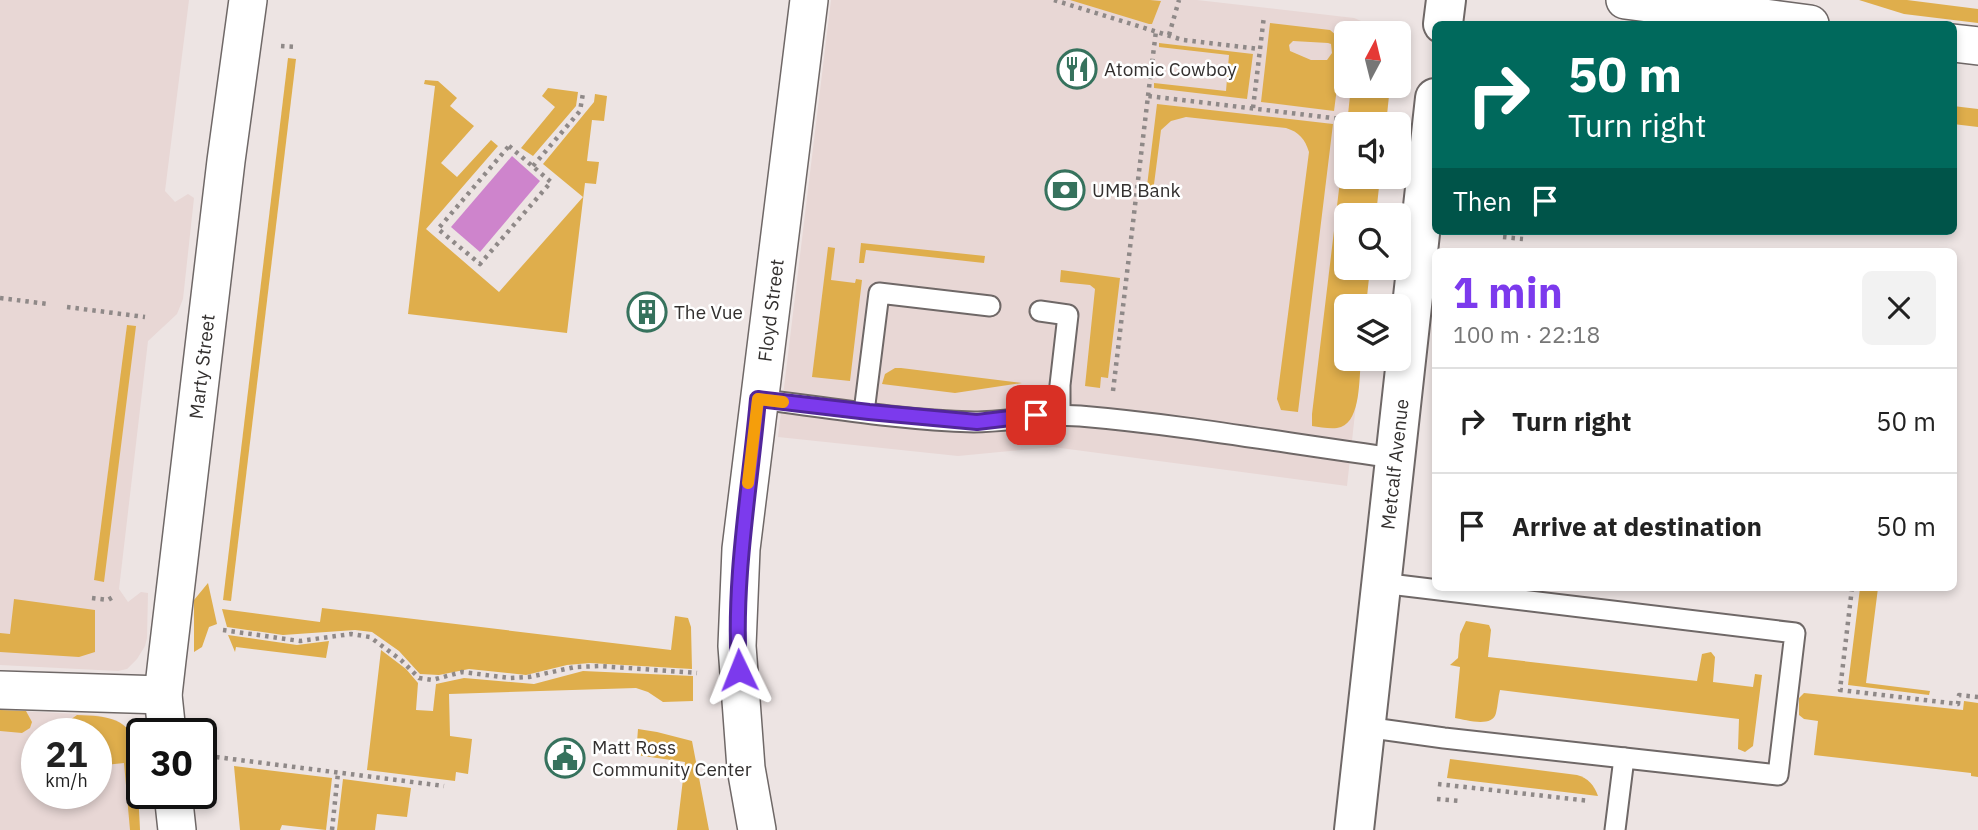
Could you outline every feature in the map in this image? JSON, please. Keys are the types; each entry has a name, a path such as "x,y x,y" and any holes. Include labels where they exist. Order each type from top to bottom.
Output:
{"main road":[{"path":"1443,21 1446,0"},
{"name":"Metcalf Avenue","path":"1354,830 1432,125"}],"street":[{"name":"Marty Street","path":"165,718 163,695 226,161 248,0"},
{"name":"Floyd Street","path":"757,830 746,768 737,646 741,549 809,0"},
{"path":"1625,0 1785,21"},
{"path":"1957,43 1978,46"},
{"path":"0,690 163,695"},
{"path":"175,809 177,830"}],"lane":[{"path":"1808,0 1808,21"},
{"path":"864,412 879,293 990,306"},
{"path":"1040,311 1068,315 1060,385 1060,416"},
{"path":"758,399 977,422 1036,415 1142,422 1395,458"},
{"path":"1381,583 1432,589"},
{"path":"1365,727 1778,775 1794,633 1447,591"},
{"path":"1615,830 1624,758"}],"path":[{"path":"1054,0 1183,40 1260,49"},
{"path":"1169,35 1179,0"},
{"path":"1253,108 1264,16"},
{"path":"1113,396 1156,31"},
{"path":"281,46 297,47"},
{"path":"533,166 580,111 583,93"},
{"path":"1148,96 1334,118"},
{"path":"509,146 533,166 551,182 480,264 438,229 509,146"},
{"path":"1503,237 1523,239"},
{"path":"0,298 48,304"},
{"path":"67,307 145,317"},
{"path":"1852,591 1840,690 1958,704 1959,695 1978,697"},
{"path":"92,598 108,600 113,597"},
{"path":"223,630 300,641 351,634 370,636 419,678 432,680 462,672 510,678 529,677 575,667 599,666 697,673"},
{"path":"217,757 444,786"},
{"path":"332,830 338,773"},
{"path":"1438,783 1591,801"},
{"path":"1437,799 1460,801"}],"shaded area":[{"path":"0,0 189,0 165,191 175,202 188,194 194,198 183,299 177,314 148,341 119,589 128,602 141,592 148,593 147,638 137,659 127,669 118,671 0,665"},
{"path":"831,0 1197,0 1361,21 1334,21 1334,98 1389,98 1387,112 1334,112 1334,189 1379,189 1377,203 1334,203 1334,280 1369,280 1367,294 1334,294 1334,371 1360,371 1347,486 1053,447 958,456 778,437"},
{"path":"1070,0 1161,1 1152,24 1149,24"},
{"path":"1859,0 1907,0 1978,9 1978,23 1904,14"},
{"path":"1270,23 1330,30 1334,33 1334,111 1261,102","holes":["1293,41 1331,44 1332,53 1327,60 1311,60 1290,51 1289,45"]},
{"path":"1159,43 1253,54 1247,99 1154,88 1154,83 1226,91 1229,55 1159,47"},
{"path":"288,58 296,59 231,601 223,600"},
{"path":"425,80 438,81 457,98 450,106 474,126 441,163 457,177 491,140 498,146 426,229 499,292 583,197 543,164 594,102 595,94 607,96 604,121 592,120 587,161 599,162 596,184 585,183 567,333 408,314 435,86 424,84"},
{"path":"548,88 578,92 576,106 533,156 521,148 555,107 542,96"},
{"path":"1350,98 1389,98 1387,112 1348,112"},
{"path":"1157,104 1333,124 1298,412 1281,410 1277,399 1309,152 1306,143 1298,134 1286,128 1186,117 1171,121 1161,130 1153,192 1146,194"},
{"path":"1957,106 1978,109 1978,127 1957,124"},
{"path":"512,156 540,181 480,252 451,227"},
{"path":"1339,189 1379,189 1377,203 1337,203"},
{"path":"1334,231 1334,280 1369,280 1367,294 1334,294 1334,371 1360,371 1359,387 1356,407 1348,423 1331,428 1312,426"},
{"path":"861,243 985,256 984,263 866,250 864,263 859,263"},
{"path":"828,247 835,248 831,280 855,283 856,279 862,280 850,381 812,377"},
{"path":"1061,270 1120,278 1108,378 1101,377 1100,388 1085,386 1095,289 1090,285 1060,282"},
{"path":"127,325 136,326 104,582 94,580"},
{"path":"895,368 1022,383 955,393 882,384 885,374"},
{"path":"208,583 217,624 209,627 202,647 194,652 194,600"},
{"path":"1860,591 1878,591 1866,683 1930,691 1929,695 1848,685"},
{"path":"14,599 95,610 95,652 79,657 0,652 0,633 10,634"},
{"path":"322,608 671,650 675,616 688,618 691,627 692,669 590,663 567,665 526,675 469,669 439,675 420,674 399,651 372,632 355,630 283,635 227,627 222,609 320,622"},
{"path":"1466,621 1489,625 1491,630 1488,657 1697,681 1702,654 1711,652 1715,657 1713,682 1753,687 1755,674 1762,675 1753,746 1745,752 1738,749 1739,719 1500,690 1494,718 1478,722 1455,718 1460,667 1450,665 1458,658 1460,634"},
{"path":"228,635 297,645 329,641 326,658 236,647 235,652"},
{"path":"381,650 406,669 418,683 416,710 433,711 436,684 464,678 534,684 583,671 693,676 693,701 663,702 636,688 449,694 450,736 472,739 468,774 456,772 455,781 367,770"},
{"path":"1804,693 1963,710 1964,701 1978,703 1978,777 1971,776 1971,773 1814,755 1818,721 1804,719 1799,715 1799,698"},
{"path":"0,710 96,715 108,718 21,718 21,809 112,809 112,719 124,725 126,809 139,809 140,830 0,830"},
{"path":"0,710 26,711 30,718 21,718 21,733 0,731"},
{"path":"77,715 108,718 73,718"},
{"path":"112,720 126,727 126,785 124,763 112,764"},
{"path":"638,729 692,741 709,830 677,830 685,762 636,755"},
{"path":"1450,759 1577,775 1590,782 1598,796 1447,778"},
{"path":"234,766 332,778 326,830 282,825 280,830 240,830"},
{"path":"343,779 411,788 407,817 377,814 375,830 337,830"},
{"path":"128,809 139,809 140,830 130,830"}],"slow traffic":[{"path":"748,483 758,399 783,402"}],"place":[{"name":"Atomic Cowboy","path":"1077,69"},
{"name":"UMB Bank","path":"1065,190"},
{"name":"The Vue","path":"647,312"},
{"name":"Matt Ross Community Center","path":"565,758"}],"route":[{"path":"739,670 737,646 741,549 758,399 977,422 1036,415"}]}
